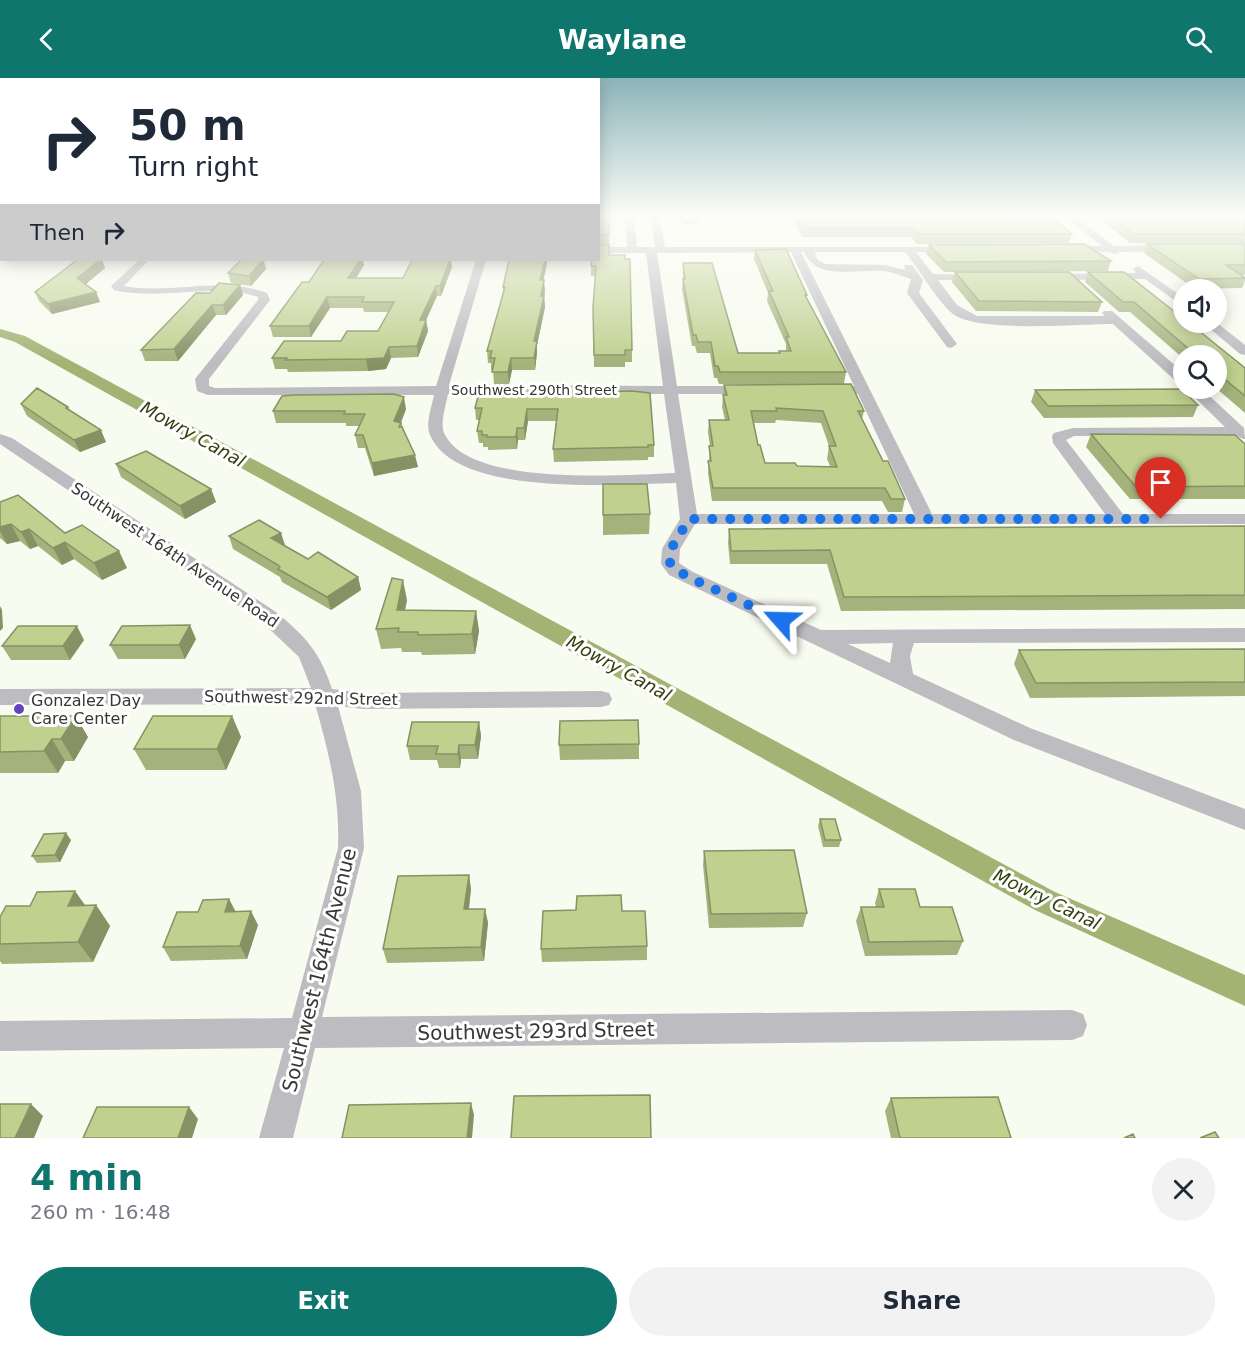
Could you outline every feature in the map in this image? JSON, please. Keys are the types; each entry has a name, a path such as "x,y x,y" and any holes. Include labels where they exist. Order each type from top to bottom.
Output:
{"street":[{"name":"Southwest 290th Street","path":"138,265 117,286 132,290 238,290 261,293 264,300 202,379 201,383 206,390 228,393 762,390"},
{"path":"480,265 443,381 435,422 437,436 449,452 478,468 510,476 684,478"},
{"path":"658,265 671,390 689,519 671,549 670,564 676,571 1022,734 1245,820"},
{"path":"808,265 863,390 926,520"},
{"path":"821,265 886,268 914,276"},
{"path":"907,265 918,280 913,293 951,344"},
{"path":"921,265 957,312 966,318 987,321 1116,320"},
{"path":"1134,265 1173,296"},
{"path":"1069,276 1082,289"},
{"path":"1033,277 1147,276"},
{"path":"930,277 986,277"},
{"path":"1099,304 1173,371"},
{"path":"1222,333 1245,351"},
{"path":"818,390 863,390"},
{"path":"1204,399 1242,434"},
{"path":"1118,519 1060,444 1059,436 1084,432 1242,434"},
{"name":"Southwest 164th Avenue Road","path":"0,440 7,441 269,617 306,651 317,673 324,696"},
{"path":"689,519 1245,519"},
{"path":"818,637 1245,635"},
{"path":"904,678 898,662 898,653 908,636"},
{"name":"Southwest 292nd Street","path":"0,697 324,696 363,701 601,699"},
{"name":"Southwest 164th Avenue","path":"276,1138 351,848 352,807 348,784 324,696"},
{"name":"Southwest 293rd Street","path":"0,1036 1072,1025"}],"building":[{"path":"70,265 93,265 77,278 96,292 48,304 35,292"},
{"path":"236,265 258,265 249,276 228,273"},
{"path":"320,265 356,265 348,278 403,278 409,265 448,265 440,286 436,286 420,320 426,320 417,346 389,347 384,358 285,360 287,358 272,358 284,341 341,341 347,331 378,331 394,302 362,302 364,297 327,297 309,326 270,326 302,282 309,282"},
{"path":"508,265 544,265 540,280 544,280 541,296 544,296 534,341 537,341 534,358 511,358 508,372 492,372 495,358 490,358 492,351 487,351 505,287 503,287"},
{"path":"630,265 632,350 625,350 625,355 594,355 593,308 596,266 591,266"},
{"path":"683,265 713,265 738,353 791,351 786,337 789,337 769,291 773,291 762,265 794,265 807,295 805,295 846,372 720,372 718,366 715,366 711,342 698,342 696,335 693,335 683,279 685,279"},
{"path":"1179,265 1227,265 1245,278 1199,279"},
{"path":"955,272 1069,272 1102,302 979,301"},
{"path":"1088,272 1124,272 1173,310 1173,333 1202,333 1216,345 1184,345 1134,302 1123,302"},
{"path":"219,283 240,285 223,305 212,305 174,349 141,350 196,293 210,293"},
{"path":"1227,353 1245,368 1245,396 1227,381"},
{"path":"851,384 864,411 858,411 883,461 888,461 905,499 891,499 885,488 713,488 708,461 711,461 709,446 713,446 709,420 729,420 723,395 727,395 724,385","holes":["776,408 823,411 836,446 829,446 837,467 765,463 760,445 758,445 751,411 777,411"]},
{"path":"490,385 506,385 505,392 532,394 632,391 650,393 654,445 553,449 558,409 527,409 524,428 517,428 516,437 487,437 487,435 482,435 482,431 477,431 482,408 475,408 479,393 489,392"},
{"path":"37,388 101,430 74,440 21,404"},
{"path":"1173,389 1173,399 1192,399 1198,405 1048,406 1035,390"},
{"path":"394,394 404,397 394,421 401,423 399,427 402,427 415,455 372,463 363,435 355,435 365,414 344,414 345,411 273,411 282,396"},
{"path":"1091,434 1235,435 1245,444 1245,486 1136,487"},
{"path":"146,451 211,489 180,506 116,464"},
{"path":"603,484 647,484 650,514 603,515"},
{"path":"18,495 65,533 82,525 119,551 94,563 65,542 53,548 29,529 21,532 11,524 0,527 0,502"},
{"path":"259,520 281,533 271,538 308,559 318,552 358,577 327,597 278,569 280,567 278,565 229,536"},
{"path":"1245,526 1245,595 844,597 830,550 731,551 729,529"},
{"path":"392,578 403,580 397,610 476,611 472,634 418,635 418,632 398,632 399,628 376,629"},
{"path":"190,625 179,645 110,645 122,626"},
{"path":"18,626 77,626 63,646 2,646"},
{"path":"1245,649 1245,682 1036,683 1019,650"},
{"path":"0,716 76,716 61,739 52,739 44,751 0,752"},
{"path":"153,716 232,716 217,749 134,749"},
{"path":"638,720 639,744 559,745 560,721"},
{"path":"412,722 479,722 475,745 459,745 458,754 436,754 438,746 407,746"},
{"path":"820,819 835,819 841,840 825,840"},
{"path":"66,833 55,855 32,856 44,834"},
{"path":"794,850 807,913 711,914 704,851"},
{"path":"469,875 464,909 485,909 481,947 383,949 398,876"},
{"path":"879,889 915,889 920,907 952,907 963,941 869,942 861,907 884,907"},
{"path":"75,891 68,906 96,905 78,942 0,944 0,917 6,906 30,906 37,892"},
{"path":"621,895 622,911 645,911 647,946 541,949 543,911 576,910 577,896"},
{"path":"229,899 225,912 251,911 240,946 163,947 177,912 198,912 203,900"},
{"path":"650,1095 651,1138 511,1138 514,1096"},
{"path":"998,1097 1011,1138 900,1138 891,1098"},
{"path":"471,1103 467,1138 342,1138 349,1105"},
{"path":"0,1104 31,1104 15,1138 0,1138"},
{"path":"97,1107 189,1107 178,1138 83,1138"},
{"path":"1215,1132 1219,1138 1200,1138"}],"waterway":[{"name":"Mowry Canal","path":"0,333 20,339 1045,901 1245,991"}],"place":[{"name":"Gonzalez Day Care Center","path":"19,709"}],"route":[{"path":"781,620 676,571 670,564 669,556 689,519 1161,519"}]}
